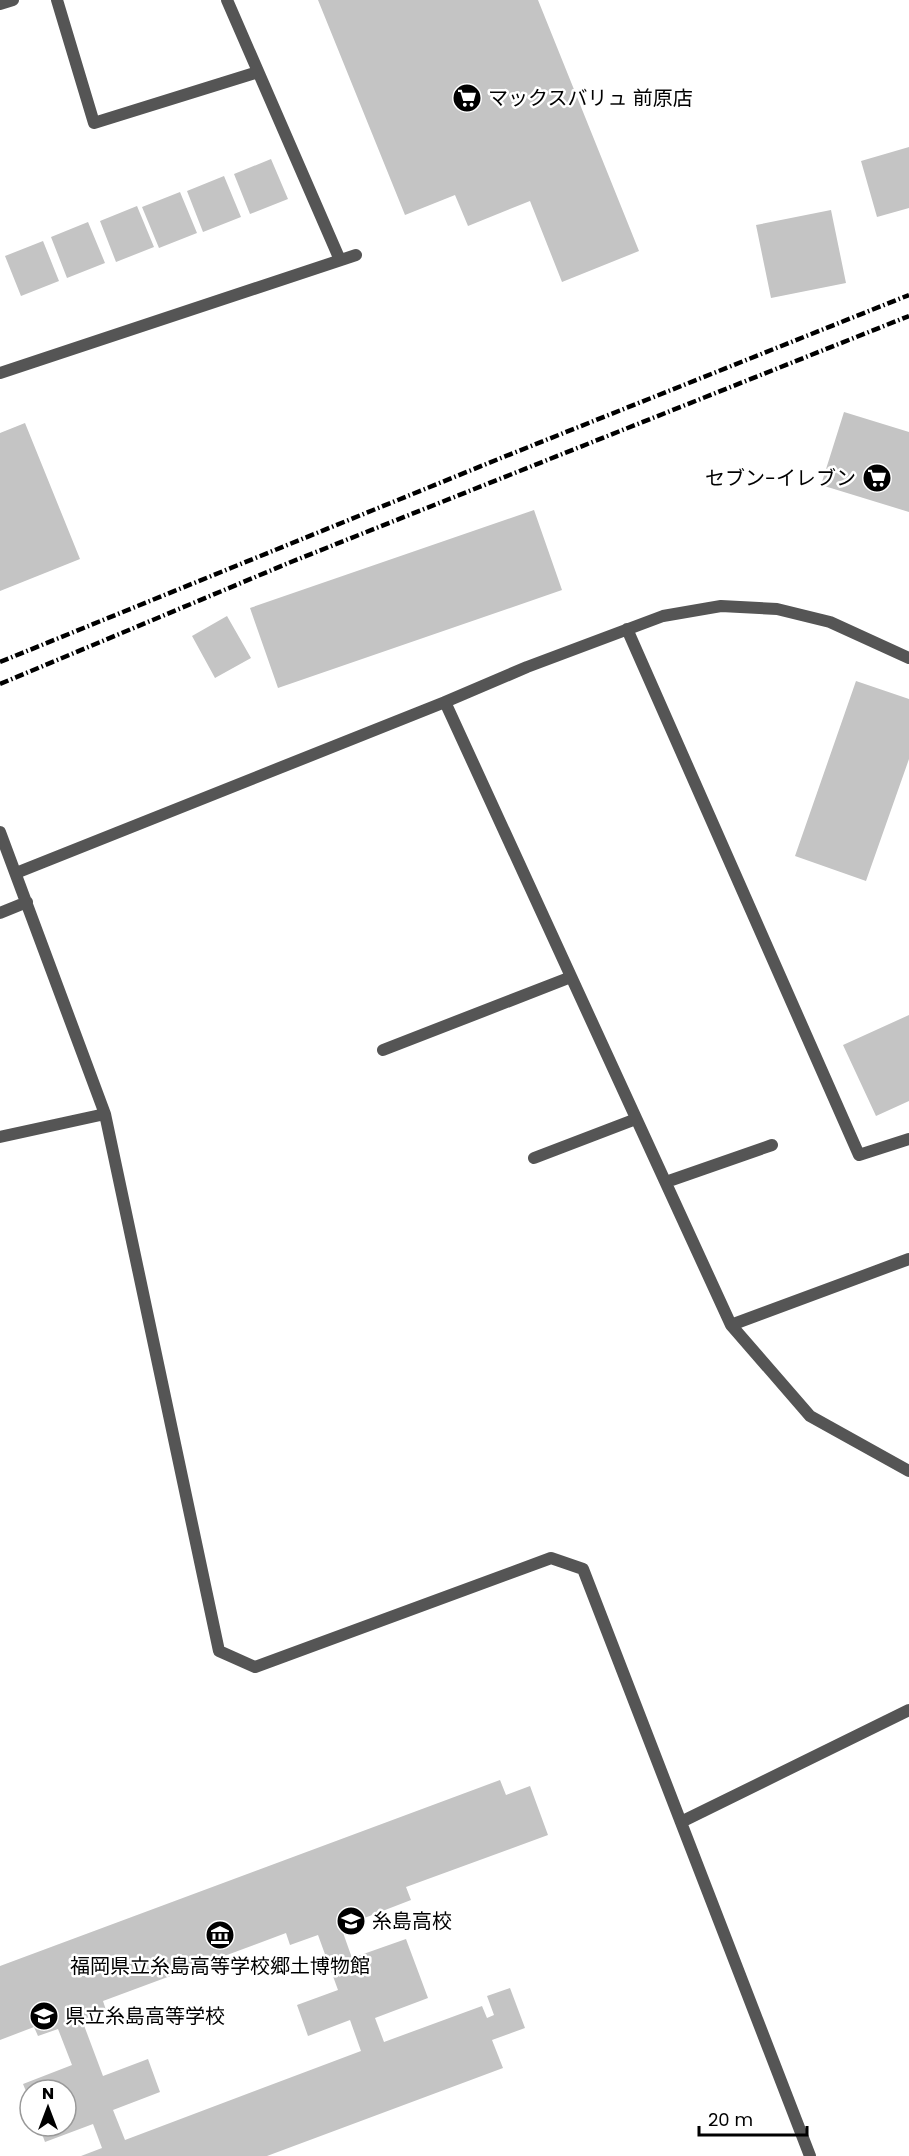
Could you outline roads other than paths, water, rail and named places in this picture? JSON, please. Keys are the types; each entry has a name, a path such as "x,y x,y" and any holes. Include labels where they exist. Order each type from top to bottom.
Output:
{"street":[{"path":"0,4 13,0"},
{"path":"57,0 94,123 258,72"},
{"path":"227,0 339,260"},
{"path":"0,373 356,255"},
{"path":"16,873 445,702 527,667 663,616 721,606 777,609 830,622 909,658"},
{"path":"627,629 859,1155 909,1139"},
{"path":"445,702 731,1325 810,1416 909,1471"},
{"path":"0,832 105,1114 219,1651 255,1667 551,1558 583,1569 810,2156"},
{"path":"0,913 27,902"},
{"path":"382,1050 571,977"},
{"path":"0,1137 105,1114"},
{"path":"534,1158 636,1119"},
{"path":"666,1182 772,1145"},
{"path":"731,1325 909,1259"},
{"path":"681,1822 909,1710"}],"railway":[{"path":"0,662 909,295"},
{"path":"0,684 291,562 909,316"}],"place":[{"name":"マックスバリュ 前原店","path":"467,98"},
{"name":"セブン-イレブン","path":"877,478"},
{"name":"糸島高校","path":"351,1921"},
{"name":"福岡県立糸島高等学校郷土博物館","path":"220,1935"},
{"name":"県立糸島高等学校","path":"44,2016"}]}
